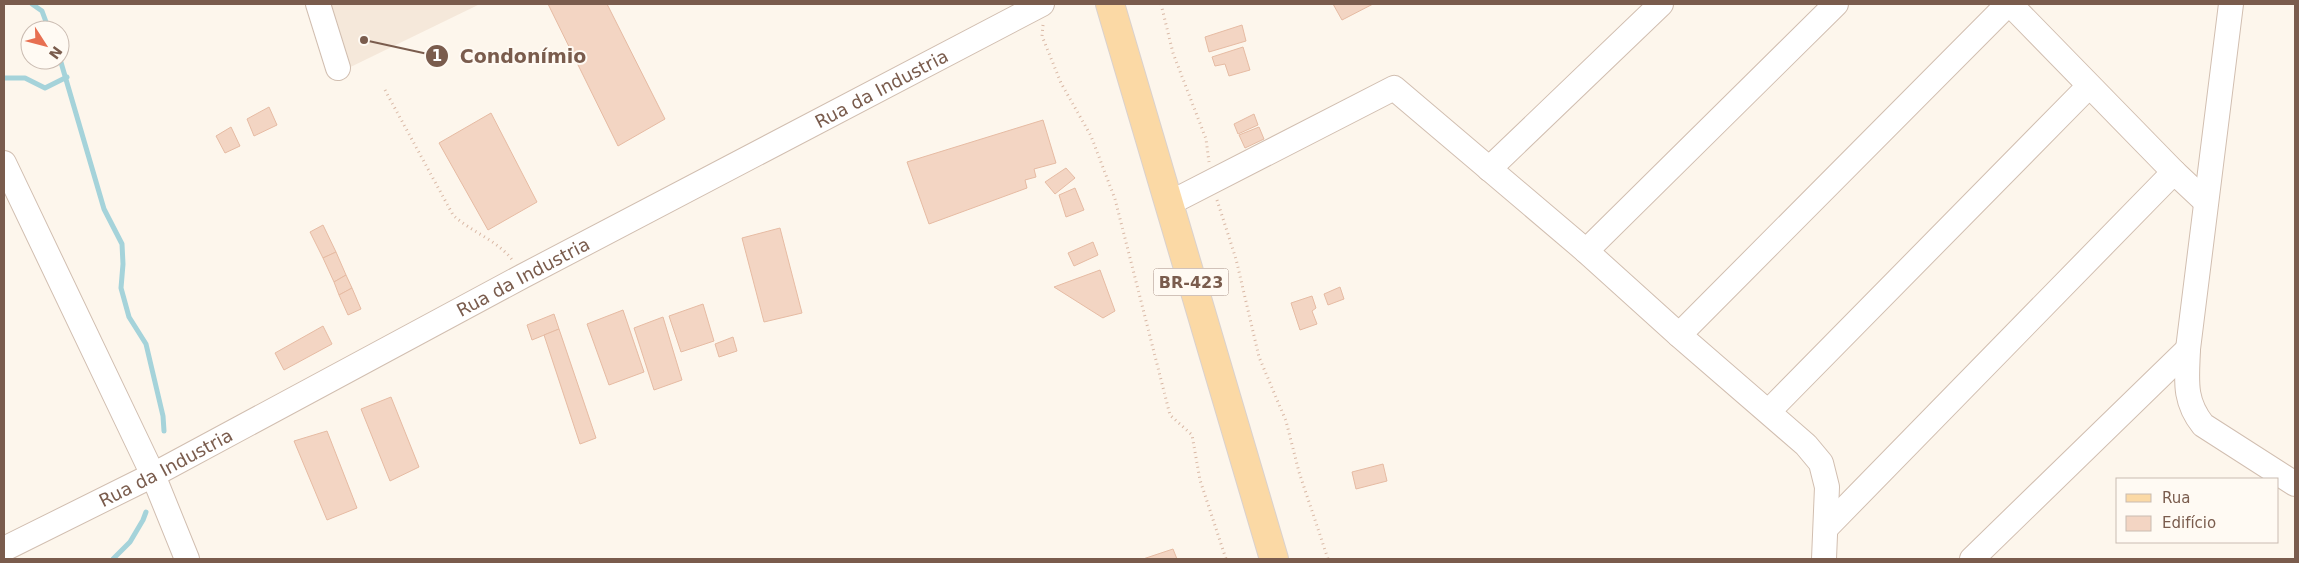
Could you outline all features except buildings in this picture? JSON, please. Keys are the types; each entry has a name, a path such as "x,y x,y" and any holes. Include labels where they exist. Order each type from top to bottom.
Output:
{"main road":[{"name":"BR-423","path":"1110,4 1274,559"}],"street":[{"path":"318,4 338,68"},
{"path":"1489,169 1661,4"},
{"path":"1586,251 1836,4"},
{"path":"1679,335 2009,4 2174,172 2206,202"},
{"path":"2231,4 2188,349 2186,390 2193,412 2203,425 2295,484"},
{"name":"Rua da Industria","path":"4,549 154,475 523,276 1043,12"},
{"path":"1769,411 2089,86"},
{"path":"1168,204 1212,184 1394,88 1586,251 1806,445 1821,463 1827,487 1824,559"},
{"path":"4,163 154,475 187,559"},
{"path":"1826,528 2174,172"},
{"path":"1972,559 2188,349"}],"path":[{"path":"1160,4 1173,53 1208,149 1212,184 1236,259 1259,356 1286,421 1299,472 1328,559"},
{"path":"1043,12 1042,36 1061,83 1092,136 1115,199 1170,415 1192,435 1200,480 1226,559"},
{"path":"385,90 453,215 467,228 505,251 523,276"}],"shaded area":[{"path":"310,4 480,4 332,76"}],"waterway":[{"path":"32,4 42,11 45,20"},
{"path":"63,70 104,209 122,244 121,288 129,317 146,344 163,416 164,431"},
{"path":"4,78 25,78 45,88 67,77"},
{"path":"113,559 130,542 146,512"}],"place":[{"name":"Condonímio","path":"364,40"}]}
